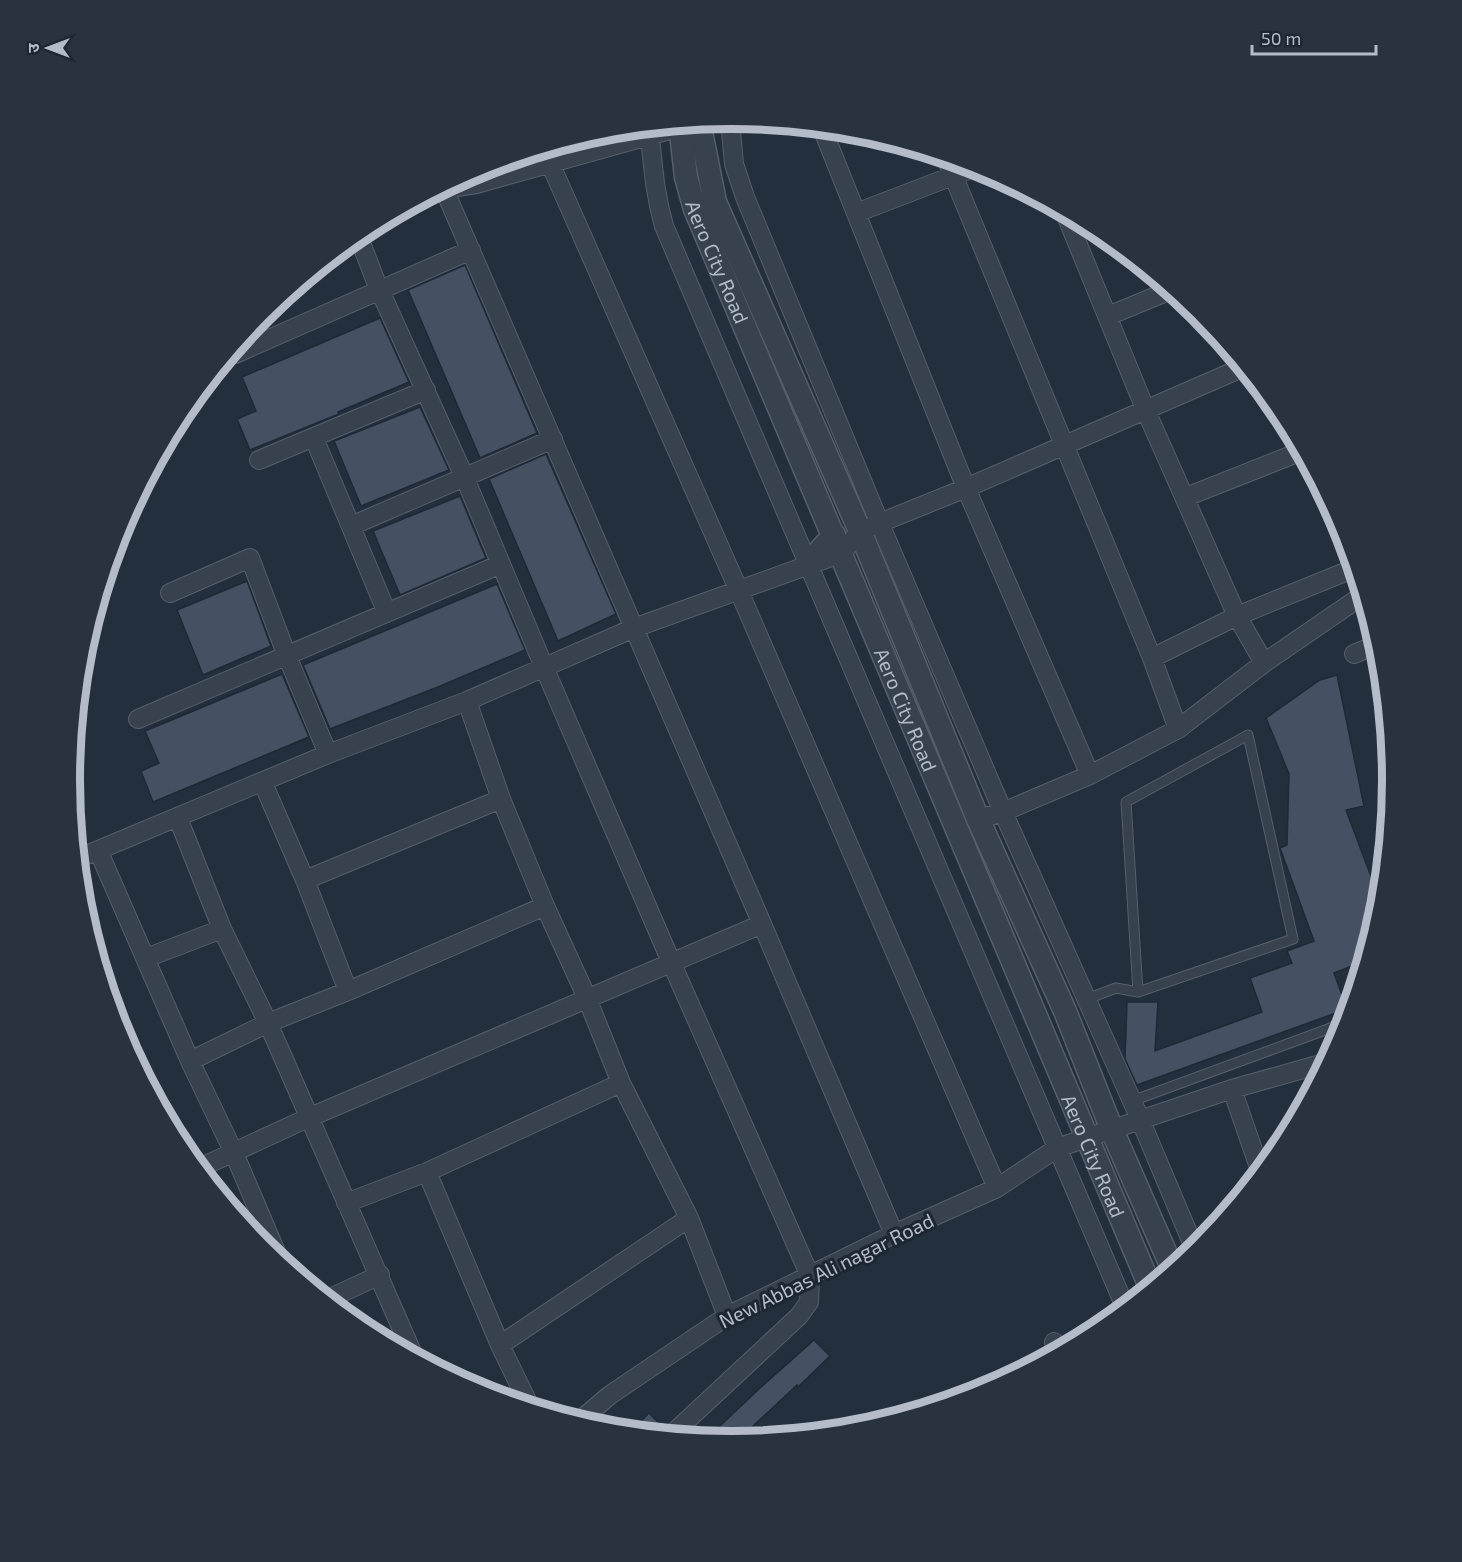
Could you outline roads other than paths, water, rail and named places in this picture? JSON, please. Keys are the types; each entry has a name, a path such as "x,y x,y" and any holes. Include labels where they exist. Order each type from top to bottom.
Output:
{"street":[{"path":"731,129 734,164 745,197 870,527 1003,812 1140,1119 1192,1242"},
{"name":"Aero City Road","path":"686,131 686,177 695,209 1148,1281"},
{"name":"Aero City Road","path":"689,131 715,202 870,527 978,819 1065,1011 1112,1130 1170,1263"},
{"path":"649,135 651,167 664,226 1123,1302"},
{"path":"825,137 966,488 1090,775"},
{"path":"467,186 550,163 627,138"},
{"path":"550,163 740,591 997,1188"},
{"path":"950,168 1152,658 1178,729"},
{"path":"856,213 961,172"},
{"path":"441,198 471,250 894,1234"},
{"path":"1070,225 1146,411 1237,616 1264,663"},
{"path":"362,244 464,476 672,964 810,1275 809,1302 799,1316 776,1340 676,1430"},
{"path":"240,352 471,250"},
{"path":"1108,316 1163,293"},
{"path":"84,856 328,754 467,701 634,628 807,565 838,544 870,527 966,488 1237,370"},
{"path":"259,460 426,390"},
{"path":"314,438 387,614"},
{"path":"351,526 553,439"},
{"path":"1186,497 1294,454"},
{"path":"170,593 250,558 287,656 328,754"},
{"path":"138,719 501,564"},
{"path":"1152,658 1237,616 1348,571"},
{"path":"978,819 1003,812 1090,775 1178,729 1264,663 1356,600"},
{"path":"1354,654 1369,648"},
{"path":"467,701 501,799 545,906 587,998 621,1083 689,1218 727,1316"},
{"path":"263,783 305,880 348,991"},
{"path":"305,880 501,799"},
{"path":"178,818 222,929 268,1023 411,1348"},
{"path":"98,850 273,1245"},
{"path":"190,1061 268,1023 545,906"},
{"path":"205,1166 308,1118 762,924"},
{"path":"146,958 222,929"},
{"path":"1112,1130 1232,1089 1317,1065"},
{"path":"346,1203 427,1172 621,1083"},
{"path":"1232,1089 1259,1163"},
{"name":"New Abbas Ali nagar Road","path":"586,1416 610,1395 727,1316 894,1234 997,1188 1057,1148 1112,1130"},
{"path":"427,1172 500,1345 526,1399"},
{"path":"500,1345 689,1218"},
{"path":"333,1297 380,1275"}],"lane":[{"path":"1087,999 1116,988 1138,992 1293,939 1248,735 1126,802 1138,992"},
{"path":"1132,1101 1335,1026"}]}
